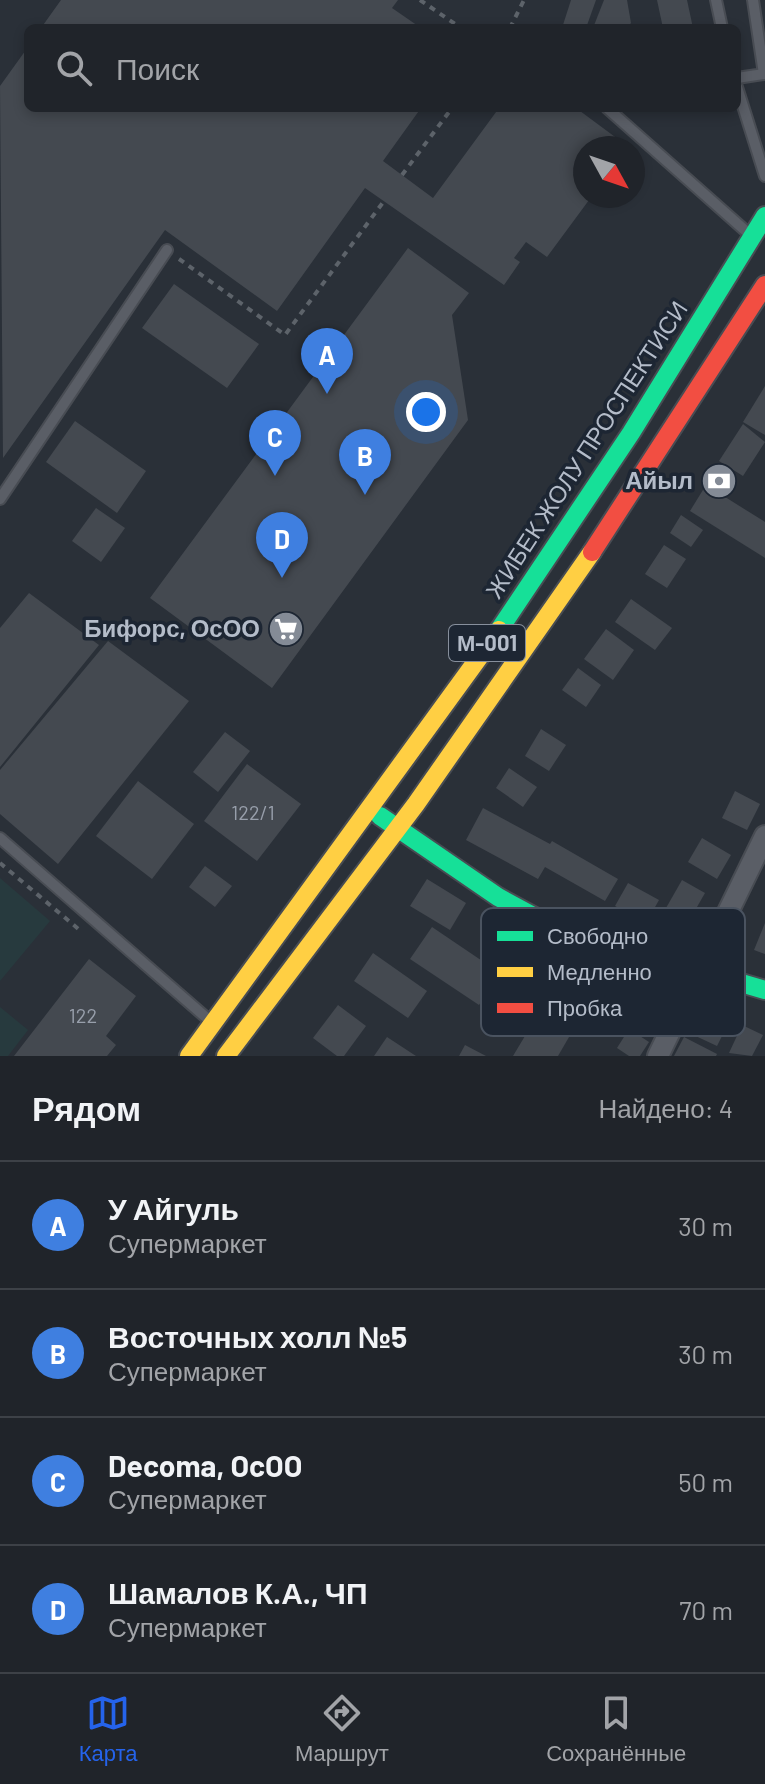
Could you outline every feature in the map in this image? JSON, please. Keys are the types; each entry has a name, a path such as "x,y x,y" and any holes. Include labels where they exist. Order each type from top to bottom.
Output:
{"main road":[{"name":"ЖИБЕК ЖОЛУ ПРОСПЕКТИСИ","path":"189,1056 372,810 567,528 765,216"},
{"name":"М-001","path":"226,1056 397,829 594,547 765,285"},
{"path":"372,810 518,908"},
{"path":"745,983 765,990"}],"street":[{"path":"730,908 765,836"},
{"path":"658,1056 668,1036"}],"lane":[{"path":"716,0 721,24"},
{"path":"741,78 764,76 753,0"},
{"path":"741,100 765,176"},
{"path":"612,112 753,237"},
{"path":"0,499 167,250"},
{"path":"0,838 213,1024"}],"path":[{"path":"420,0 455,24"},
{"path":"512,24 524,0"},
{"path":"402,175 449,112"},
{"path":"167,250 285,335 384,201"}],"green space":[{"path":"0,878 50,921 0,981"},
{"path":"0,1007 28,1030 8,1056 0,1056"}],"building":[{"path":"61,0 398,0 392,8 415,24 44,24"},
{"path":"571,0 596,0 587,24 563,24"},
{"path":"604,0 627,0 630,24 595,24"},
{"path":"657,0 687,0 692,24 662,24"},
{"path":"24,53 24,112 418,112 383,161 433,198 496,112 581,112 614,136 573,136 573,208 583,208 547,257 526,242 514,258 520,262 504,285 365,188 277,311 165,230 3,458 0,86"},
{"path":"408,248 469,293 452,315 468,420 272,688 150,598"},
{"path":"174,284 259,344 227,388 142,328"},
{"path":"765,386 765,435 743,422"},
{"path":"75,421 146,471 117,513 46,462"},
{"path":"743,424 765,442 743,476 719,461"},
{"path":"706,485 765,522 765,558 690,511"},
{"path":"96,508 125,528 101,562 72,541"},
{"path":"681,515 703,530 691,547 670,533"},
{"path":"664,545 686,559 667,588 645,574"},
{"path":"29,593 99,645 0,767 0,628"},
{"path":"631,599 672,628 655,650 615,622"},
{"path":"606,629 634,650 613,680 584,659"},
{"path":"108,641 189,701 58,864 0,814 0,770"},
{"path":"578,668 601,685 586,707 562,690"},
{"path":"541,729 566,745 549,771 525,756"},
{"path":"225,732 250,751 218,792 193,772"},
{"path":"247,764 301,804 257,861 204,821"},
{"path":"509,768 537,787 523,807 496,788"},
{"path":"138,781 194,824 152,879 96,836"},
{"path":"735,791 760,804 747,830 722,818"},
{"path":"483,808 550,844 552,841 618,879 605,901 545,867 538,879 466,840"},
{"path":"702,838 731,855 717,879 688,862"},
{"path":"205,866 232,886 215,907 189,887"},
{"path":"427,879 466,903 450,930 410,906"},
{"path":"682,880 705,893 696,908 666,908"},
{"path":"628,883 659,900 654,908 615,906"},
{"path":"765,923 765,954 754,950"},
{"path":"432,927 481,960 481,1002 479,1005 410,959"},
{"path":"373,953 427,991 408,1018 354,981"},
{"path":"89,959 136,996 106,1036 116,1045 107,1056 14,1056"},
{"path":"338,1005 366,1026 344,1056 337,1056 313,1038"},
{"path":"745,1026 763,1035 752,1056 729,1053 737,1036 745,1036"},
{"path":"525,1036 570,1036 558,1056 513,1056"},
{"path":"625,1036 640,1036 649,1042 640,1056 629,1056 617,1048"},
{"path":"696,1036 722,1036 717,1046"},
{"path":"387,1037 416,1056 374,1056"},
{"path":"684,1037 717,1054 716,1056 674,1056"},
{"path":"465,1045 486,1056 459,1056"}],"traffic: fast":[{"path":"499,630 631,433 765,216"},
{"path":"380,816 518,908"},
{"path":"745,984 765,990"}],"traffic: slow":[{"path":"226,1056 416,804 592,552"},
{"path":"189,1056 499,630"}],"traffic: jam":[{"path":"592,552 765,285"}],"place":[{"name":"У Айгуль","path":"327,394"},
{"name":"Decoma, OcOO","path":"275,476"},
{"name":"Айыл","path":"719,481"},
{"name":"Восточных холл №5","path":"365,495"},
{"name":"Шамалов К.А., ЧП","path":"282,578"},
{"name":"Бифорс, ОсОО","path":"286,629"}]}
